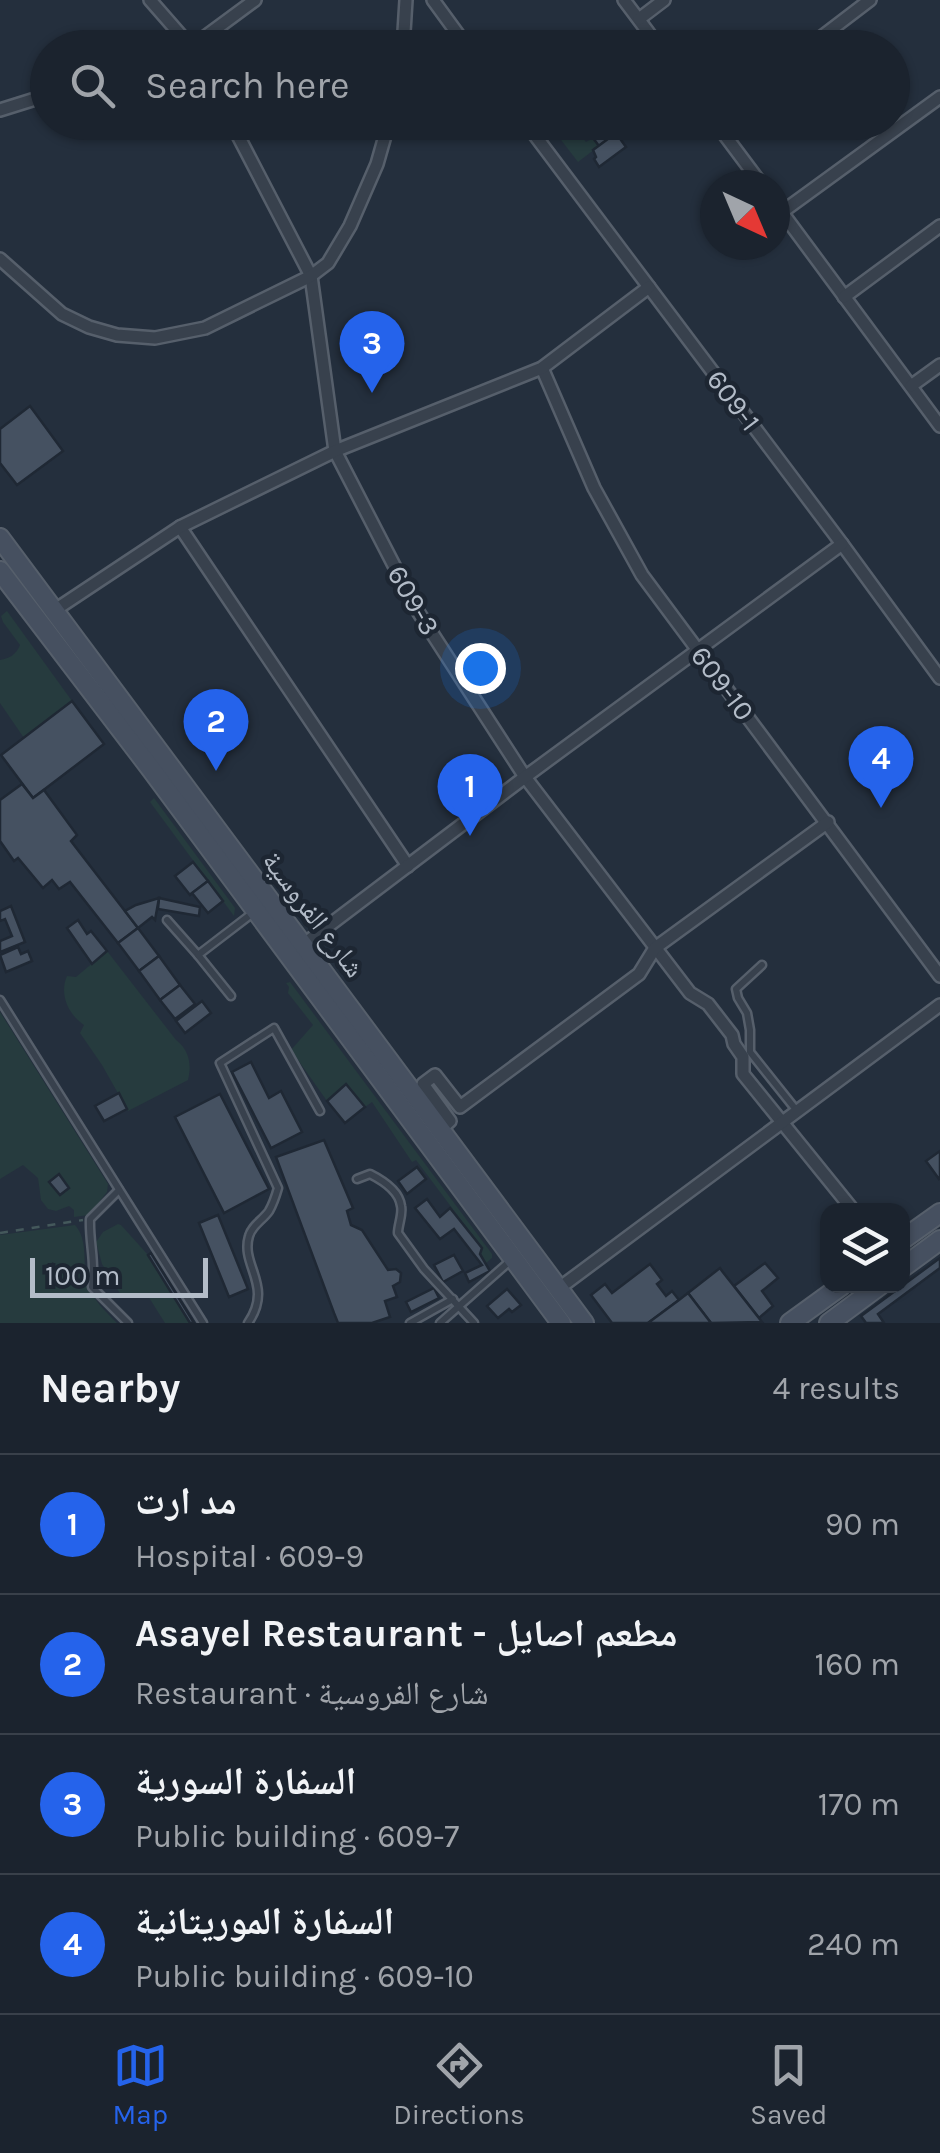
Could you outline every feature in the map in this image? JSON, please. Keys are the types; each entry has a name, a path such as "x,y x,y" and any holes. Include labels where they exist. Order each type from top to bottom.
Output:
{"street":[{"path":"150,0 176,30"},
{"path":"214,30 255,0"},
{"path":"404,30 406,0"},
{"path":"432,0 454,30"},
{"path":"624,0 646,30"},
{"path":"639,20 664,0"},
{"path":"831,30 870,0"},
{"path":"910,117 940,97"},
{"path":"0,110 30,101"},
{"name":"609-3","path":"240,140 311,276 335,451 417,610 526,777 690,993 708,1004 732,1035 744,1057 744,1074 847,1203"},
{"path":"0,260 62,314 89,327 117,335 154,338 205,328 311,276 328,263 350,226 384,140"},
{"name":"609-1","path":"539,140 940,678"},
{"path":"728,140 751,170"},
{"path":"790,199 877,140"},
{"path":"790,223 940,426"},
{"path":"844,297 940,226"},
{"path":"54,610 180,527 335,451 542,368 649,287"},
{"path":"911,386 940,366"},
{"name":"609-10","path":"542,368 604,505 642,574 940,976"},
{"path":"180,527 408,866"},
{"name":"شارع الفروسية","path":"0,538 54,610 255,912 561,1323"},
{"path":"303,945 842,544"},
{"name":"شارع الفروسية","path":"0,571 303,945 584,1323"},
{"path":"441,1129 450,1121 423,1084 435,1075 460,1107 639,974 656,948 828,822"},
{"path":"558,1289 940,1005"},
{"path":"910,1234 940,1213"},
{"path":"910,1262 940,1240"},
{"path":"790,1323 831,1293"},
{"path":"841,1320 883,1293"}],"lane":[{"path":"198,955 255,912"},
{"path":"168,920 232,996"},
{"path":"762,966 736,989 747,1013 750,1052 798,1112"},
{"path":"0,1000 203,1323"},
{"path":"248,1323 260,1295 248,1239 253,1227 270,1210 278,1188 220,1062 274,1028 320,1111"},
{"path":"357,1179 370,1174 384,1180 397,1195 402,1208 398,1233 424,1270 474,1323"},
{"path":"119,1190 90,1219 96,1266 92,1288 128,1323"},
{"path":"442,1323 513,1259"},
{"path":"410,1323 452,1299"}],"path":[{"path":"0,1233 90,1219"}],"green space":[{"path":"561,140 594,140 599,146 578,162"},
{"path":"7,611 72,701 24,738 0,703 0,660 12,656 20,645 3,622 1,616"},
{"path":"154,798 235,908 234,916 150,802"},
{"path":"107,951 184,1048 189,1063 188,1080 128,1111 80,1033 84,1025 69,1009 65,997 67,976 76,977"},
{"path":"290,982 492,1254 486,1263 480,1254 482,1248 416,1160 412,1162 372,1102 365,1107 346,1085 327,1101 291,1050 313,1025 288,993 286,983"},
{"path":"0,1012 108,1184 107,1192 89,1215 74,1217 69,1206 56,1211 48,1209 41,1200 38,1178 23,1165 0,1179"},
{"path":"118,1224 148,1255 190,1323 165,1323 148,1296 121,1295 102,1264 96,1242 103,1232"},
{"path":"75,1225 82,1238 89,1288 117,1323 0,1323 0,1235"}],"building":[{"path":"607,140 621,140 626,147 599,167 593,150"},
{"path":"30,406 63,451 17,485 0,463 0,429"},
{"path":"72,701 104,744 33,798 1,755"},
{"path":"22,784 33,798 44,790 77,835 71,841 138,928 118,943 70,882 59,889 52,880 43,888 18,858 14,861 0,841 0,800"},
{"path":"193,862 208,881 190,895 175,876"},
{"path":"208,881 223,901 208,913 192,893"},
{"path":"159,898 200,907 199,916 158,909"},
{"path":"159,898 155,920 152,917 138,928 125,911"},
{"path":"11,906 25,942 0,952 0,941 12,936 5,919 0,921 0,911"},
{"path":"78,920 107,951 92,964 67,928"},
{"path":"138,928 159,956 139,971 118,943"},
{"path":"18,947 21,954 28,951 32,961 6,972 0,955"},
{"path":"159,956 180,985 160,1000 139,971"},
{"path":"180,985 195,1004 175,1019 160,1000"},
{"path":"202,1001 211,1013 185,1033 176,1021"},
{"path":"251,1062 269,1098 281,1091 302,1132 271,1148 232,1072"},
{"path":"346,1084 365,1107 345,1123 327,1101"},
{"path":"119,1093 127,1109 104,1121 95,1106"},
{"path":"220,1094 269,1189 224,1213 175,1117"},
{"path":"324,1140 353,1208 347,1211 351,1225 362,1230 388,1270 401,1273 400,1282 393,1286 397,1297 385,1301 390,1317 372,1323 338,1323 276,1157"},
{"path":"940,1151 940,1178 939,1179 926,1161"},
{"path":"417,1167 426,1179 407,1194 398,1181"},
{"path":"59,1174 69,1188 60,1195 49,1182"},
{"path":"427,1199 440,1217 450,1208 482,1248 480,1254 490,1271 469,1282 465,1273 482,1265 454,1229 440,1239 415,1208"},
{"path":"218,1215 248,1289 229,1297 199,1223"},
{"path":"151,1253 194,1323 190,1323 148,1255"},
{"path":"454,1255 463,1271 443,1282 434,1265"},
{"path":"940,1258 940,1268 910,1290 910,1280"},
{"path":"765,1263 778,1278 762,1291 773,1306 759,1318 734,1286"},
{"path":"650,1264 662,1280 657,1284 666,1296 672,1291 679,1300 648,1323 612,1323 591,1295 605,1284 612,1293"},
{"path":"720,1268 762,1322 711,1323 688,1293"},
{"path":"434,1288 439,1298 411,1312 406,1302"},
{"path":"507,1289 521,1305 498,1318 487,1306"},
{"path":"688,1293 711,1323 648,1323 679,1300"},
{"path":"892,1293 906,1293 878,1314 884,1323 866,1323 861,1316"}],"place":[{"name":"السفارة السورية","path":"372,393"},
{"name":"Asayel Restaurant - مطعم اصايل","path":"216,771"},
{"name":"السفارة الموريتانية","path":"881,808"},
{"name":"مد ارت","path":"470,836"}]}
